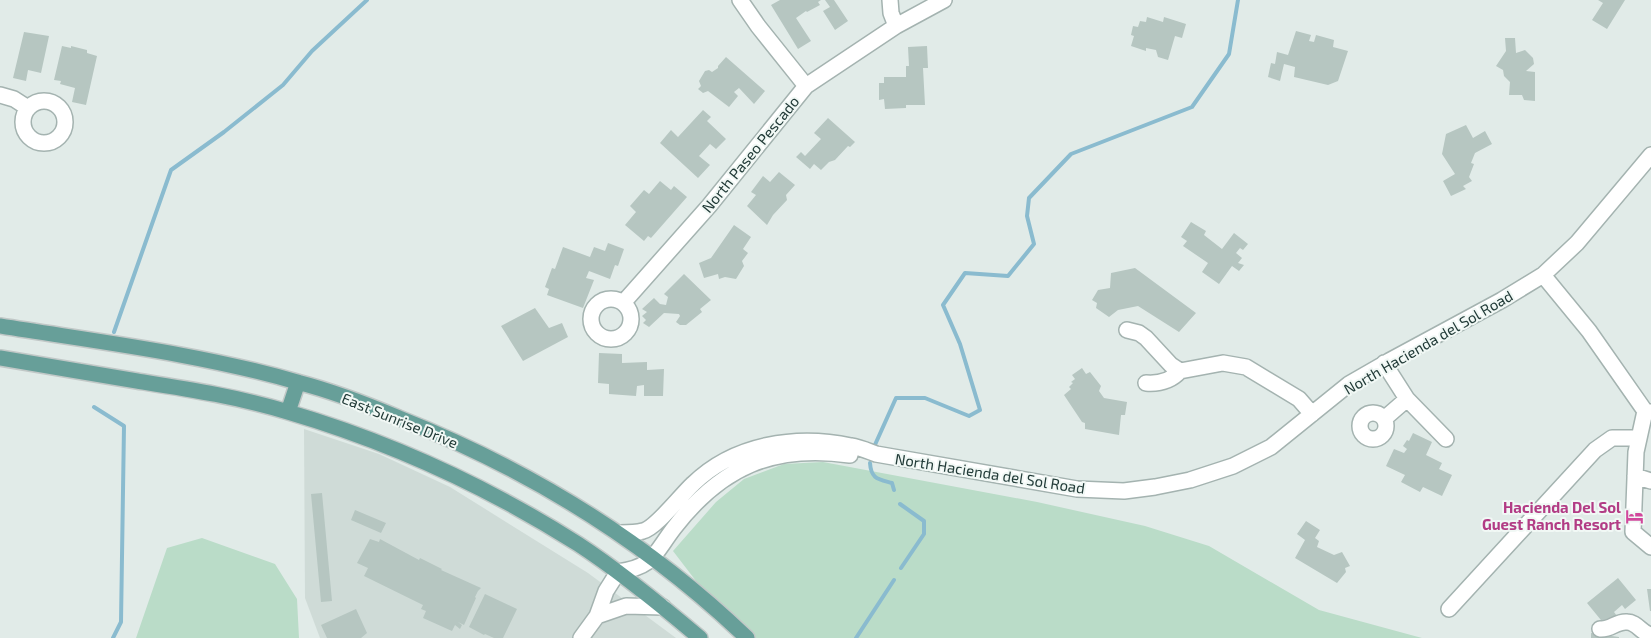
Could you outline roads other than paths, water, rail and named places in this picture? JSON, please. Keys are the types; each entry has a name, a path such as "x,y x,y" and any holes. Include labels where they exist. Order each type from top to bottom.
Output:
{"main road":[{"name":"East Sunrise Drive","path":"0,326 194,358 298,382 373,407 450,438 544,486 620,533 719,611 747,638"},
{"name":"East Sunrise Drive","path":"0,358 184,388 288,412 387,446 475,486 563,535 618,572 700,638"},
{"path":"288,412 298,382"}],"street":[{"path":"740,0 758,26 806,86"},
{"path":"890,0 891,13 896,26"},
{"name":"North Paseo Pescado","path":"623,303 709,206 806,86 896,26 944,0"},
{"path":"0,96 14,99 28,108"},
{"name":"North Hacienda del Sol Road","path":"620,533 644,531 654,525 694,482 714,467 738,454 786,442 823,441 853,446 876,454 1077,490 1124,491 1155,487 1190,480 1232,466 1271,447 1349,384 1502,300 1543,275 1577,243 1651,154"},
{"path":"1543,275 1589,332 1648,412 1636,452 1633,532 1651,547"},
{"path":"1127,330 1139,333 1146,338 1166,360 1180,371"},
{"path":"1146,384 1156,384 1172,379 1180,371 1223,363 1246,366 1299,399 1312,414"},
{"path":"1384,364 1407,399 1446,439"},
{"path":"1384,419 1407,399"},
{"path":"1449,609 1595,450 1612,438 1639,438"},
{"name":"North Hacienda del Sol Road","path":"618,572 635,570 654,558 674,528 704,495 725,477 748,465 791,454 812,452 855,456 876,454"},
{"path":"1635,476 1651,481"},
{"path":"581,638 597,616 606,592 618,572"},
{"path":"597,616 626,606 662,607"},
{"path":"1600,629 1606,630 1619,622 1627,622 1633,623 1642,632 1651,635"}],"waterway":[{"path":"114,332 171,170 224,132 283,85 312,51 367,0"},
{"path":"874,447 896,398 925,398 969,416 980,410 960,344 943,305 965,273 1008,276 1034,244 1027,216 1029,198 1071,154 1192,107 1229,54 1238,0"},
{"path":"94,407 124,426 121,622 113,638"},
{"path":"870,463 876,478 892,483 894,490"},
{"path":"900,504 924,521 924,534 901,568"},
{"path":"856,638 894,580"}],"place":[{"name":"Hacienda Del Sol Guest Ranch Resort","path":"1635,516"}]}
